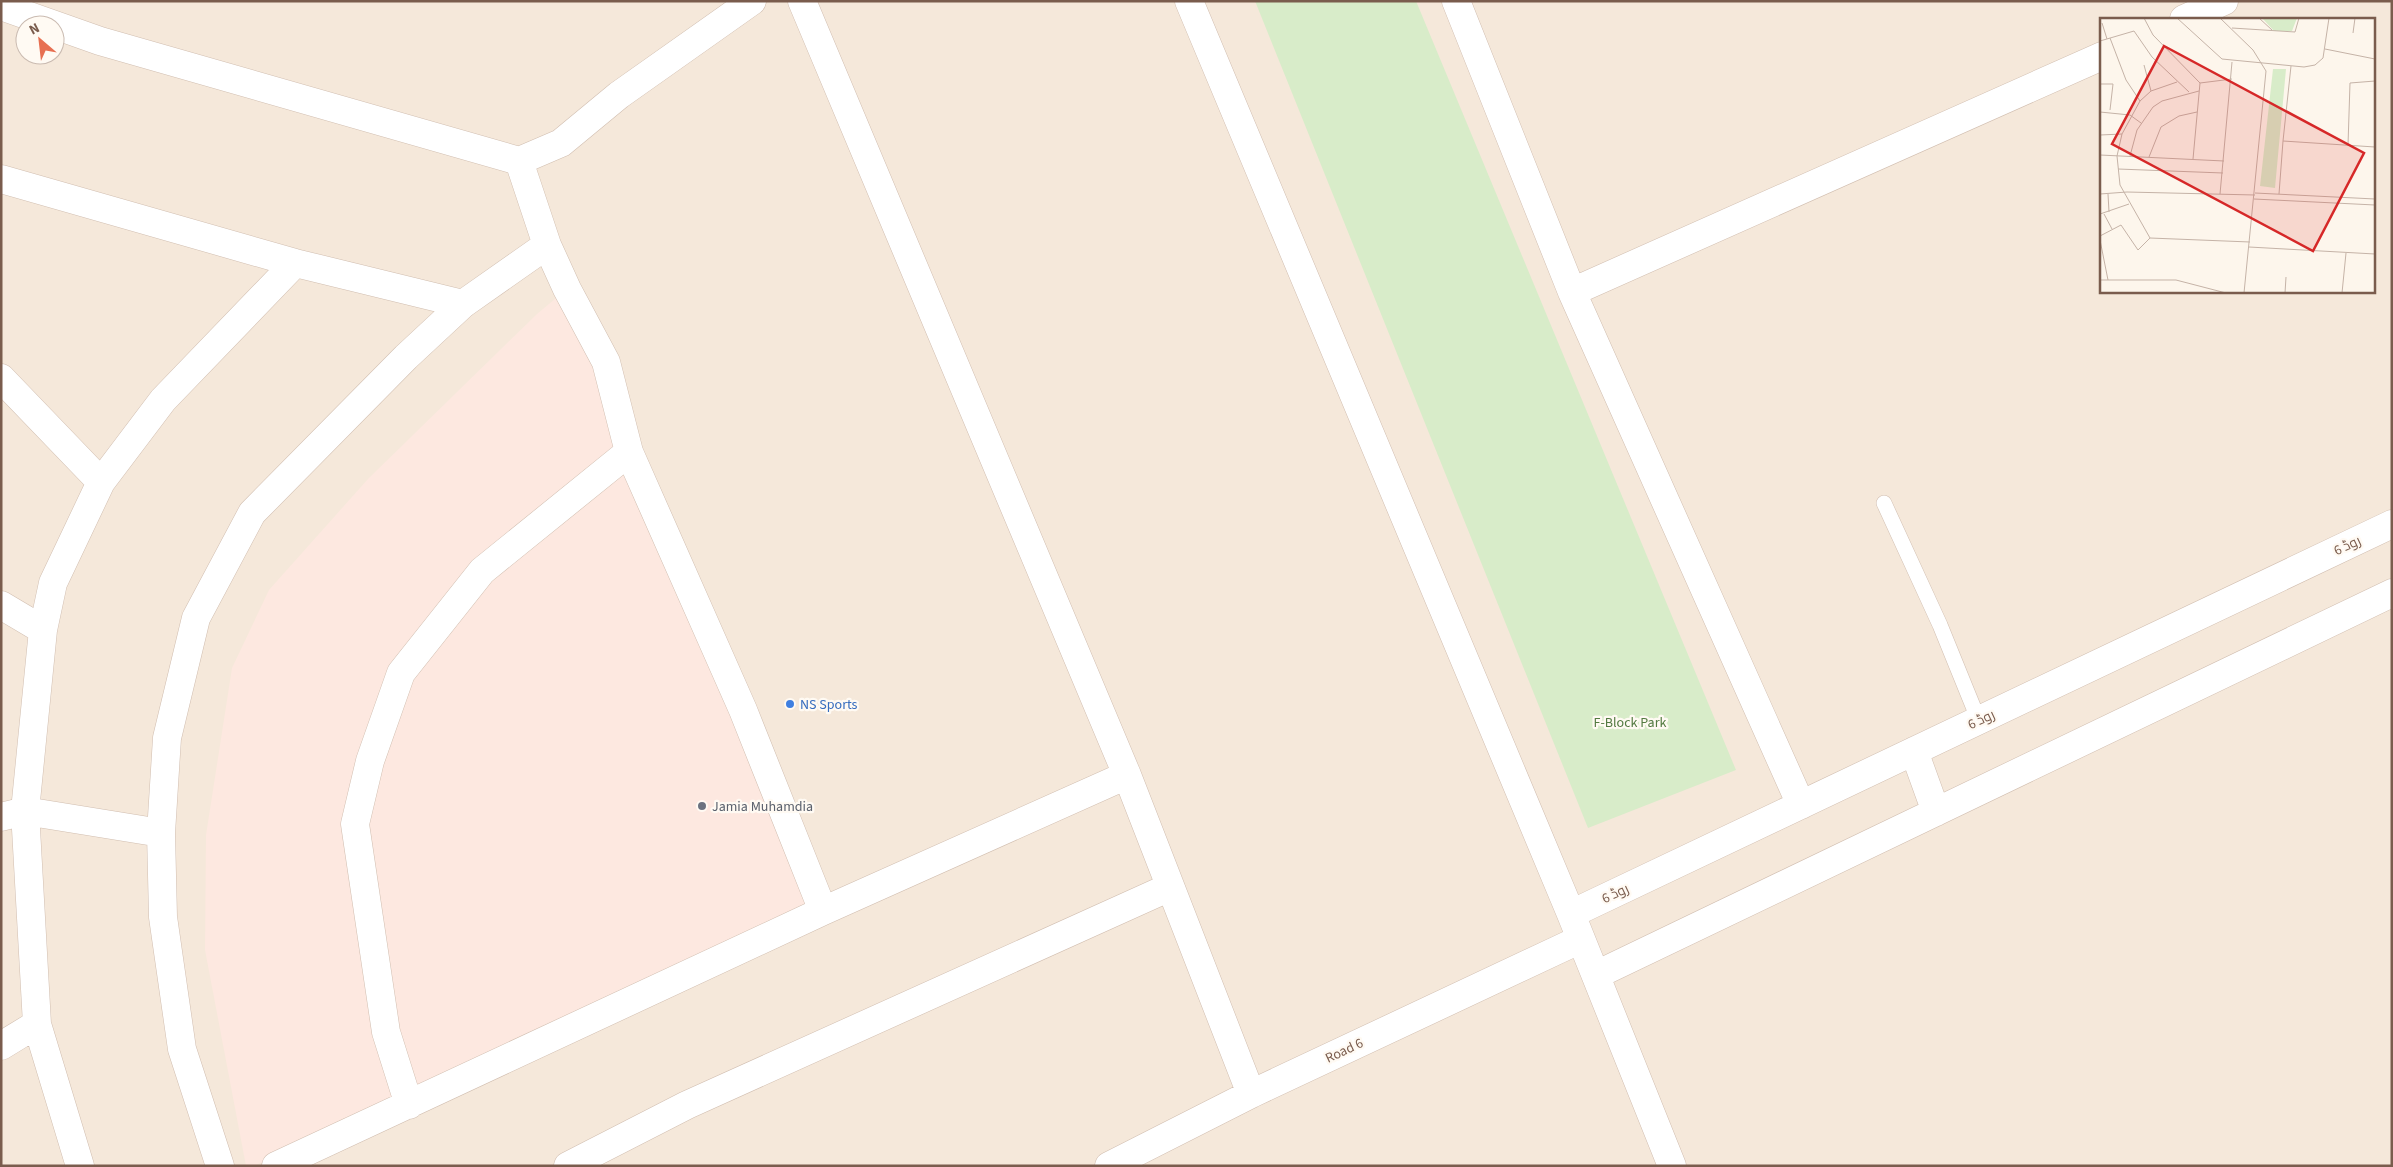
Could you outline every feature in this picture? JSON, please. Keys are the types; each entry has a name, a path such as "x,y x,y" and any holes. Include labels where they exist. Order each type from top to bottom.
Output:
{"street":[{"path":"1,6 100,40 519,161 561,143 619,94 752,1"},
{"path":"802,1 1127,775 1251,1094"},
{"path":"1189,1 1571,914 1672,1166"},
{"path":"1456,1 1572,292 1801,805"},
{"path":"1572,292 2100,57"},
{"path":"519,161 547,245 567,289 606,362 629,452 744,710 823,911"},
{"path":"1,179 294,263 463,304"},
{"path":"220,1166 182,1049 163,917 161,833 167,738 196,618 252,513 406,357 463,304 547,245"},
{"path":"80,1166 37,1024 13,814 43,630 53,583 101,482 163,400 294,263"},
{"path":"1,378 101,482"},
{"path":"409,1105 386,1032 355,824 370,761 402,673 482,572 629,452"},
{"name":"روڈ 6","path":"1571,914 2392,524"},
{"path":"1596,975 2392,593"},
{"path":"1,605 43,630"},
{"path":"1914,751 1936,812"},
{"path":"276,1166 823,911 1127,775"},
{"path":"13,814 161,833"},
{"path":"568,1166 687,1105 1170,886"},
{"name":"Road 6","path":"1109,1166 1251,1094 1581,939"},
{"path":"1,1046 37,1024"}],"lane":[{"path":"1884,504 1940,625 1978,721"}],"shaded area":[{"path":"1,1 2392,1 2392,1166 1,1166"},
{"path":"567,289 810,904 254,1166 246,1166 205,950 206,835 232,668 269,590 368,479 537,314"}],"green space":[{"name":"F-Block Park","path":"1255,1 1416,1 1736,770 1588,828"}],"place":[{"name":"NS Sports","path":"790,704"},
{"name":"Jamia Muhamdia","path":"702,806"}]}
